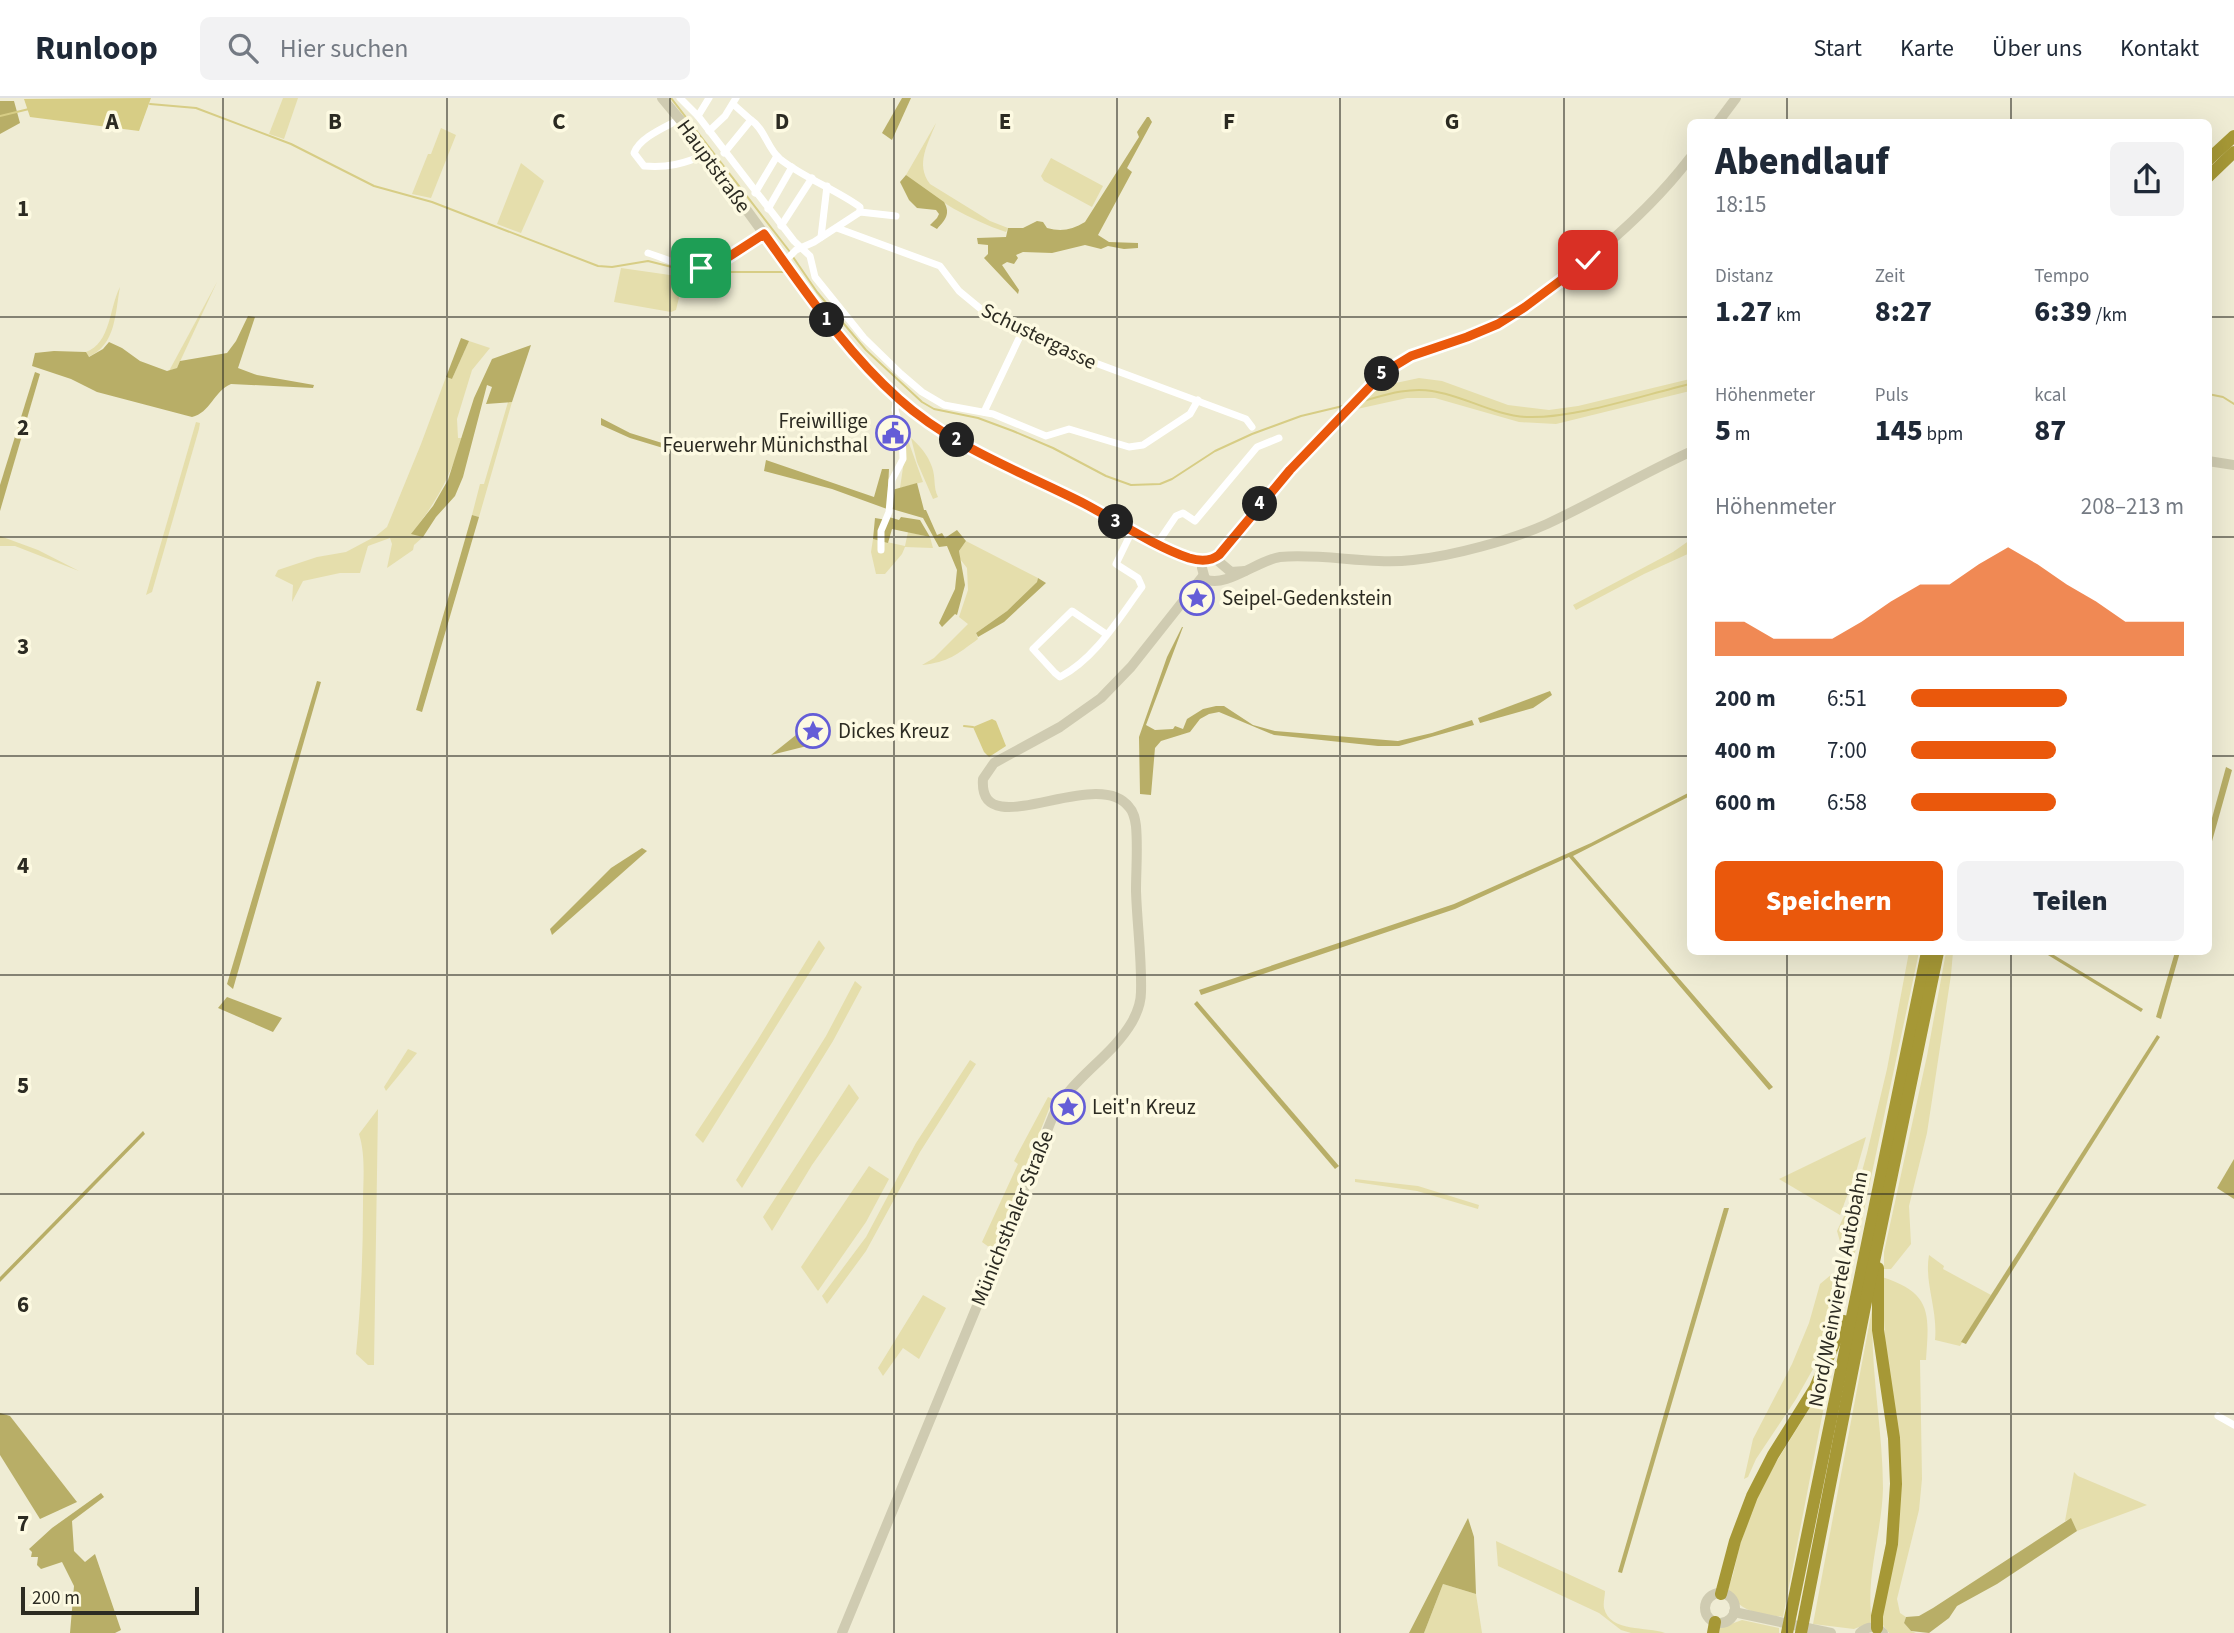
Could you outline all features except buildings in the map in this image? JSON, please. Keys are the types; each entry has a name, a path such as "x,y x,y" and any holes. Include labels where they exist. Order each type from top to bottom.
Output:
{"highway":[{"path":"2212,156 2234,136"},
{"path":"2212,173 2234,152"},
{"name":"Nord/Weinviertel Autobahn","path":"1787,1633 1926,955"},
{"name":"Nord/Weinviertel Autobahn","path":"1801,1633 1937,955"},
{"path":"1880,1233 1878,1330 1894,1438 1896,1484 1892,1544 1877,1616 1880,1631"},
{"path":"1721,1594 1735,1541 1752,1496 1773,1455 1815,1388 1854,1298"}],"street":[{"name":"Hauptstraße","path":"662,98 844,342 899,399 928,422 983,454 1085,504 1209,571"},
{"name":"Hauptstraße","path":"680,98 698,116 781,226 812,260 816,277 884,359 937,401 951,407 984,412 1046,436 1069,429 1129,447 1143,445 1190,414 1198,400"},
{"path":"698,116 709,98"},
{"path":"1720,119 1736,98"},
{"path":"709,131 734,101 758,125 765,141 777,156 860,207 860,212"},
{"path":"680,120 636,147 634,153 644,166 666,168 690,162 706,154"},
{"path":"724,153 751,120"},
{"path":"755,193 777,156"},
{"path":"1209,571 1278,483 1356,398 1383,373 1401,361 1484,331 1525,307 1624,229 1664,190 1687,162"},
{"path":"768,209 792,167"},
{"path":"781,226 812,178"},
{"path":"821,237 827,186"},
{"path":"789,266 799,248 860,212 896,216"},
{"name":"Schustergasse","path":"837,228 940,266 959,291 975,304 1023,330 1102,367 1246,419 1252,426"},
{"path":"648,253 692,267 707,268 732,256 764,234"},
{"path":"984,412 1023,330"},
{"path":"881,550 881,531 888,512 891,485 903,459 902,432 895,410 899,399"},
{"path":"1157,544 1176,516 1183,513 1195,521 1257,447 1279,438"},
{"name":"Münichsthaler Straße","path":"842,1633 1053,1116 1070,1089 1121,1039 1136,1013 1141,995 1136,827 1129,807 1115,796 1097,792 1019,807 1001,807 990,802 985,795 982,779 995,764 1060,727 1101,698 1131,667 1209,571 1245,571 1279,558 1411,561 1505,539 1548,524 1687,454"},
{"path":"2212,462 2234,465"},
{"path":"1107,635 1072,611 1033,649 1060,677 1081,662 1107,635 1142,587 1138,578 1116,564 1132,531"},
{"path":"1209,571 1223,575 1226,546"},
{"path":"1209,571 1223,567 1235,573 1245,571"},
{"path":"2218,1416 2234,1425"},
{"path":"1721,1594 1731,1598 1734,1612 1728,1620 1714,1628 1705,1605 1709,1598 1721,1594"},
{"path":"1734,1612 1831,1633"},
{"path":"1860,1633 1869,1627 1880,1631"}],"shaded area":[{"path":"151,98 139,131 30,117 24,99"},
{"path":"283,98 298,98 284,139 269,134"},
{"path":"902,98 911,98 892,140 882,133"},
{"path":"0,101 14,101 20,123 0,134"},
{"path":"1147,117 1152,122 1127,168 1132,172 1098,235 1109,242 1138,243 1138,248 1108,246 1101,249 1085,245 1052,253 1023,252 1016,255 1018,258 1014,264 1007,262 1002,265 1019,290 1018,294 984,258 988,254 988,245 978,244 977,238 1006,237 1008,228 1023,228 1037,221 1043,222 1047,228 1057,230 1085,222 1139,137 1137,132"},
{"path":"936,123 923,161 923,169 930,184 990,221 1008,228 1006,232 953,208 906,175"},
{"path":"441,128 456,135 431,198 412,194 428,154 431,154"},
{"path":"1051,158 1103,186 1092,207 1044,181 1041,176"},
{"path":"521,163 544,181 521,233 497,224"},
{"path":"906,175 944,202 947,213 937,229 930,225 939,214 936,210 917,208 909,200 900,182"},
{"path":"621,268 684,277 676,310 671,312 614,302"},
{"path":"217,282 177,368 169,371"},
{"path":"120,287 109,337 97,352 88,357 86,352 100,341 105,333"},
{"path":"248,316 255,317 238,368 257,375 314,385 313,388 231,384 203,411 192,417 97,392 71,379 32,366 35,353 86,352 89,357 109,342 140,361 167,371 177,368 180,361 227,353"},
{"path":"461,338 469,341 452,379 446,377"},
{"path":"469,341 490,348 472,370 457,419 458,438 463,438 453,465 436,499 412,533 423,537 414,545 413,550 387,568 392,544 390,538 368,546 360,573 340,573 303,581 292,602 293,585 275,576 278,570 317,557 346,552 387,527 446,377 452,379"},
{"path":"531,345 512,402 486,404 492,387 487,385 463,477 455,496 423,537 411,534 433,506 448,480 474,398 492,359"},
{"path":"35,372 40,374 0,511 0,485"},
{"path":"1419,378 1442,381 1508,405 1549,410 1578,406 1687,380 1687,392 1556,424 1519,422 1435,398 1407,398 1357,409 1377,387"},
{"path":"508,402 512,402 479,517 472,515"},
{"path":"601,418 630,433 675,447 673,451 630,438 601,425"},
{"path":"196,422 200,423 199,429 152,592 146,595"},
{"path":"905,437 923,482 900,488 905,454"},
{"path":"911,438 930,463 938,497 933,499 917,462"},
{"path":"766,460 874,497 882,469 889,469 887,509 832,489 764,471"},
{"path":"917,483 924,510 937,535 942,533 945,538 957,530 966,541 959,551 965,585 957,615 942,627 939,623 955,589 957,570 947,546 939,547 923,518 892,509 892,490"},
{"path":"472,515 479,517 422,712 416,710"},
{"path":"889,517 920,520 930,537 892,529 888,543 873,539 875,518 887,520"},
{"path":"908,532 930,537 933,548 905,547 885,574 876,574 871,552 873,539 905,546"},
{"path":"0,536 38,550 79,571 15,546 0,546"},
{"path":"966,541 1038,578 1037,582 1007,611 976,633 978,639 946,660 922,665 934,658 968,624 959,617 968,590 967,568 960,559 959,551"},
{"path":"1687,542 1687,554 1576,610 1573,605"},
{"path":"1038,578 1046,583 1004,622 978,637 976,633 1007,611"},
{"path":"1182,627 1146,725 1155,730 1173,729 1175,726 1183,729 1187,719 1203,709 1216,706 1224,706 1253,725 1275,731 1398,741 1472,720 1474,725 1399,746 1378,746 1274,735 1219,712 1209,714 1200,719 1190,732 1161,741 1155,748 1151,795 1140,794 1139,737 1167,657"},
{"path":"317,681 321,682 233,989 227,984"},
{"path":"1550,691 1552,695 1533,708 1480,723 1478,718"},
{"path":"821,715 819,743 771,755"},
{"path":"992,719 996,721 1006,746 989,757 973,727"},
{"path":"2226,767 2232,770 2212,841 2212,818"},
{"path":"1687,794 1687,798 1573,856 1773,1087 1769,1090 1569,857 1455,909 1201,995 1199,990 1454,904 1591,843"},
{"path":"642,848 647,851 552,935 550,929 611,868"},
{"path":"819,940 825,948 703,1143 695,1135"},
{"path":"1908,955 1918,955 1853,1262 1841,1245 1837,1231 1858,1186 1887,1069"},
{"path":"1945,955 1953,955 1927,1133 1909,1206 1911,1244 1891,1269 1884,1269 1884,1252 1927,1056"},
{"path":"2048,955 2054,955 2143,1009 2141,1012"},
{"path":"2174,955 2179,955 2161,1019 2156,1017"},
{"path":"855,981 862,987 833,1041 742,1188 736,1180 826,1036"},
{"path":"227,997 282,1018 273,1032 218,1008"},
{"path":"1197,1001 1339,1166 1335,1169 1194,1004"},
{"path":"2157,1035 2160,1037 1966,1344 1961,1342"},
{"path":"408,1049 417,1053 386,1091 384,1087"},
{"path":"970,1060 976,1064 920,1152 866,1251 827,1304 822,1296 866,1237 916,1143"},
{"path":"849,1084 859,1098 812,1165 772,1231 763,1217"},
{"path":"1048,1097 1053,1099 993,1250 982,1242 1018,1164 1014,1161"},
{"path":"378,1109 374,1365 368,1365 356,1354 364,1178 359,1134"},
{"path":"143,1131 145,1134 0,1282 0,1277"},
{"path":"1866,1137 1840,1215 1779,1179"},
{"path":"2234,1159 2234,1199 2217,1188"},
{"path":"869,1166 889,1179 866,1222 818,1291 801,1267"},
{"path":"1355,1179 1418,1186 1479,1205 1478,1209 1417,1191 1355,1182"},
{"path":"1724,1208 1729,1208 1622,1573 1618,1572"},
{"path":"1929,1255 1944,1266 1943,1269 1991,1295 1960,1346 1935,1340 1935,1318 1928,1276"},
{"path":"1851,1271 1849,1282 1841,1290 1813,1369 1756,1459 1748,1477 1744,1479 1753,1439 1792,1364 1809,1323 1820,1284 1832,1274"},
{"path":"1882,1277 1911,1290 1919,1298 1927,1318 1926,1360 1920,1360 1922,1479 1919,1510 1897,1599 1900,1613 1906,1617 1904,1623 1916,1633 1889,1633 1882,1620 1895,1549"},
{"path":"923,1295 946,1308 919,1359 903,1348 883,1376 878,1368"},
{"path":"1873,1304 1873,1350 1883,1488 1872,1572 1872,1622 1854,1629 1813,1624"},
{"path":"1833,1360 1783,1617 1752,1611 1741,1605 1727,1591 1739,1548 1754,1504 1830,1372"},
{"path":"0,1413 10,1416 77,1502 40,1519 0,1455"},
{"path":"2074,1472 2147,1505 2077,1531 2071,1519 2065,1521"},
{"path":"101,1493 104,1497 72,1521 74,1551 85,1562 95,1554 121,1630 115,1633 70,1633 74,1586 62,1562 41,1569 37,1565 38,1557 31,1557 32,1552 29,1549 52,1528"},
{"path":"1468,1518 1474,1537 1476,1594 1443,1584 1424,1633 1409,1633"},
{"path":"2071,1518 2077,1531 1997,1584 1957,1606 1949,1618 1929,1633 1911,1631 1904,1623 1906,1617 1919,1616 1933,1608"},
{"path":"1496,1541 1605,1591 1604,1608 1608,1616 1621,1625 1665,1633 1631,1633 1621,1630 1599,1613 1498,1566"},
{"path":"1443,1584 1476,1594 1482,1633 1424,1633"},
{"path":"1742,1620 1779,1628 1779,1633 1719,1633 1720,1628"}],"waterway":[{"path":"671,98 790,252"},
{"path":"150,104 196,108 291,144 374,186 432,202 598,266 612,267 648,261 692,272 787,272"},
{"path":"0,116 29,109"},
{"path":"793,257 817,292 866,350 922,402 934,409 978,418 1013,431 1053,448 1106,476 1131,485 1160,484 1215,451 1252,434 1301,416 1347,405"},
{"path":"1363,401 1397,392 1423,390 1444,393 1514,416 1545,417 1587,410 1687,385"},
{"path":"2212,395 2223,397 2234,404"},
{"path":"964,726 973,727"}],"place":[{"name":"Freiwillige Feuerwehr Münichsthal","path":"893,433"},
{"name":"Seipel-Gedenkstein","path":"1197,598"},
{"name":"Dickes Kreuz","path":"813,731"},
{"name":"Leit'n Kreuz","path":"1068,1107"}],"route":[{"path":"701,268 716,265 764,234 844,342 893,394 914,412 999,463 1085,504 1139,535 1191,559 1208,561 1219,555 1290,470 1356,398 1383,373 1422,351 1498,324 1588,260"}]}
